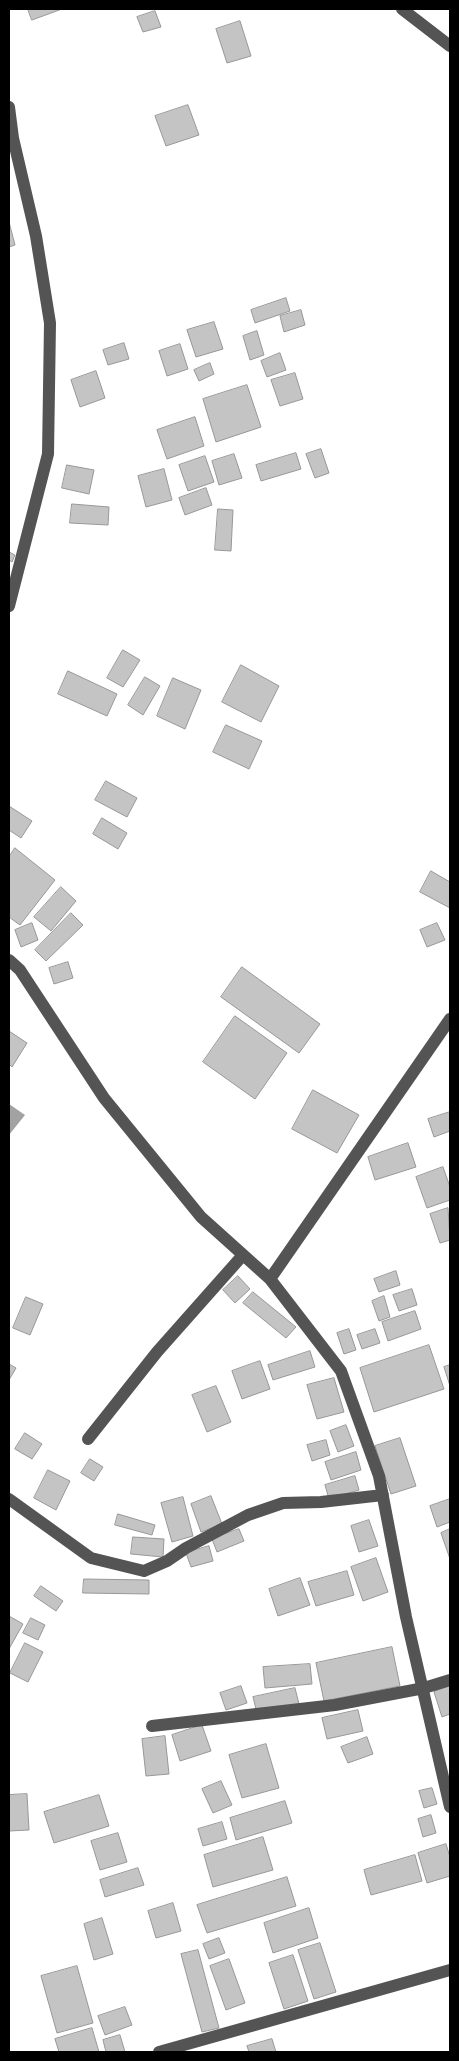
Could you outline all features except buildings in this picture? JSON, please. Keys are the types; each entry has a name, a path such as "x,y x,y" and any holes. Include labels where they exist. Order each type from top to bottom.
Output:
{"street":[{"path":"402,9 450,46"},
{"path":"9,107 13,138 36,236 50,323 48,454 9,606"},
{"path":"9,960 20,970 104,1098 201,1217 270,1280 341,1371 380,1476 406,1617 424,1688 450,1807"},
{"path":"270,1280 450,1019"},
{"path":"88,1439 158,1352 243,1255"},
{"path":"9,1499 91,1558 144,1571 167,1561 186,1548 248,1515 283,1503 321,1502 383,1495"},
{"path":"152,1726 335,1705 424,1688 450,1680"},
{"path":"159,2052 450,1970"}],"shaded area":[{"path":"9,1104 25,1115 9,1135"}]}
